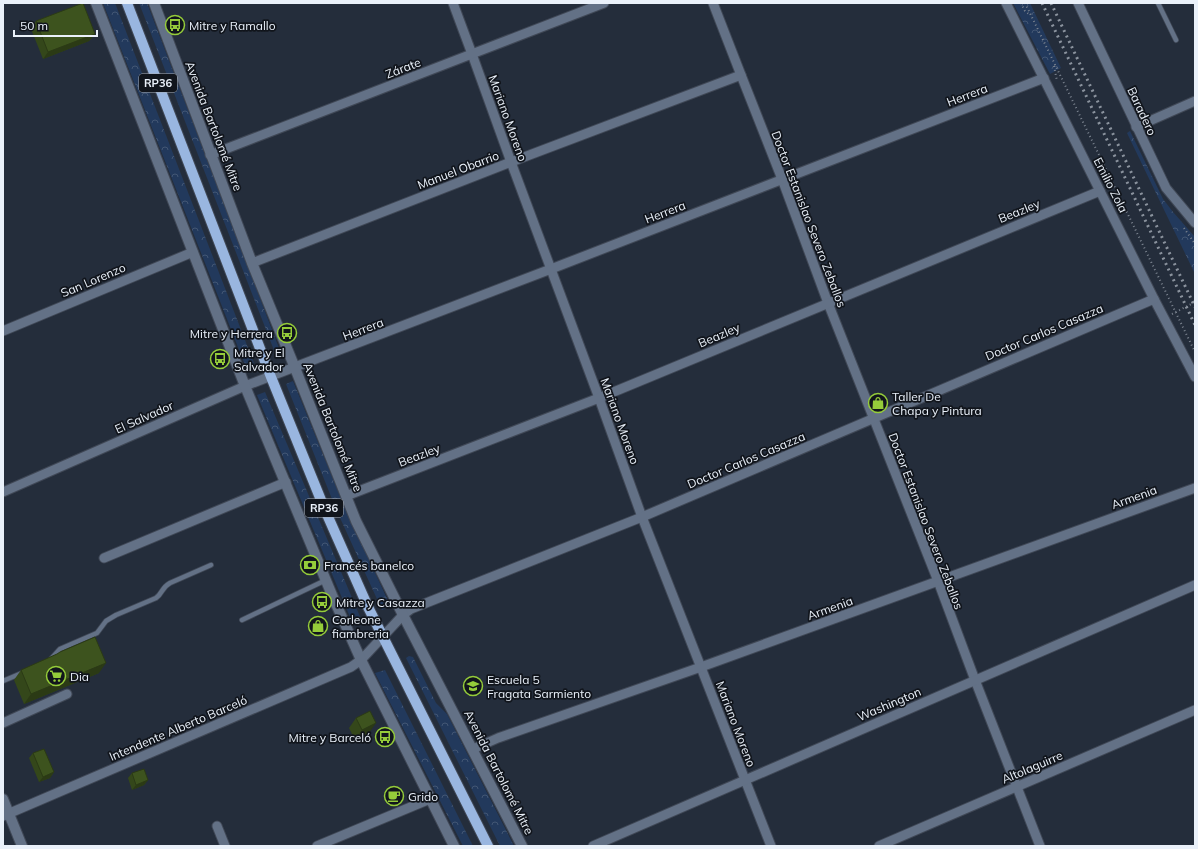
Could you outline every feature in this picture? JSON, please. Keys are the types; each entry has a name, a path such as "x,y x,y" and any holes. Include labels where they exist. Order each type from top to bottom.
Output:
{"main road":[{"name":"RP36","path":"127,3 271,376 325,510 383,637 488,846"}],"street":[{"path":"96,3 245,386 326,580 361,660 454,846"},
{"name":"Avenida Bartolomé Mitre","path":"154,3 210,155 252,263 356,521 522,846"},
{"name":"Mariano Moreno","path":"453,3 642,517 771,846"},
{"name":"Zárate","path":"210,155 472,54 584,6 604,3"},
{"name":"Doctor Estanislao Severo Zeballos","path":"714,3 828,303 938,581 1016,787 1040,846"},
{"name":"Emilio Zola","path":"1006,3 1154,299 1195,377"},
{"name":"Baradero","path":"1078,3 1166,188 1195,223"},
{"name":"Manuel Obarrio","path":"252,263 511,162 741,75"},
{"name":"Herrera","path":"295,368 1044,78"},
{"path":"1136,127 1195,101"},
{"name":"Beazley","path":"346,496 599,398 1100,191"},
{"name":"San Lorenzo","path":"3,331 193,252"},
{"name":"Doctor Carlos Casazza","path":"361,660 411,609 642,517 1154,299"},
{"name":"El Salvador","path":"3,492 245,386 295,368"},
{"path":"104,558 286,482"},
{"name":"Armenia","path":"473,749 498,738 702,667 1195,488"},
{"name":"Washington","path":"593,846 1195,585"},
{"name":"Intendente Alberto Barceló","path":"6,814 351,667 361,660"},
{"path":"3,723 67,694"},
{"name":"Altolaguirre","path":"879,846 1195,710"},
{"path":"3,799 6,814 22,846"},
{"path":"317,846 430,799"},
{"path":"217,826 225,846"}],"lane":[{"path":"1158,3 1176,40"},
{"path":"48,661 60,649 97,633 106,621 116,615 156,598 159,596 164,586 211,565"},
{"path":"242,620 326,580"},
{"path":"3,681 29,670"}],"path":[{"path":"1021,3 1025,11 1032,17"},
{"path":"1025,3 1195,352"},
{"path":"1184,228 1195,244"},
{"path":"1172,314 1195,302"}],"green space":[{"path":"103,3 115,3 255,366 247,370"},
{"path":"139,3 147,3 282,356 277,358"},
{"path":"1013,3 1030,3 1061,68 1050,74"},
{"path":"1130,131 1163,199 1195,237 1195,274 1127,133"},
{"path":"293,381 344,506 390,605 382,610 336,509 286,384"},
{"path":"265,392 361,619 353,624 257,395"},
{"path":"409,656 413,657 436,703 447,714 514,846 500,846 406,658"},
{"path":"385,670 473,846 463,846 375,673"}],"building":[{"path":"83,3 95,34 48,52 36,21"},
{"name":"Dia","path":"95,637 106,663 31,694 21,670"},
{"path":"370,711 376,723 362,730 356,718"},
{"path":"44,749 54,772 43,777 33,753"},
{"path":"144,769 148,780 136,785 132,773"}],"railway":[{"path":"1042,3 1195,325"},
{"path":"1051,3 1195,307"}],"place":[{"name":"Mitre y Ramallo","path":"175,25"},
{"name":"Mitre y Herrera","path":"287,333"},
{"name":"Mitre y El Salvador","path":"220,359"},
{"name":"Taller De Chapa y Pintura","path":"878,403"},
{"name":"Francés banelco","path":"310,565"},
{"name":"Mitre y Casazza","path":"322,602"},
{"name":"Corleone fiambreria","path":"318,626"},
{"name":"Dia","path":"56,676"},
{"name":"Escuela 5 Fragata Sarmiento","path":"473,686"},
{"name":"Mitre y Barceló","path":"385,737"},
{"name":"Grido","path":"394,796"}]}
